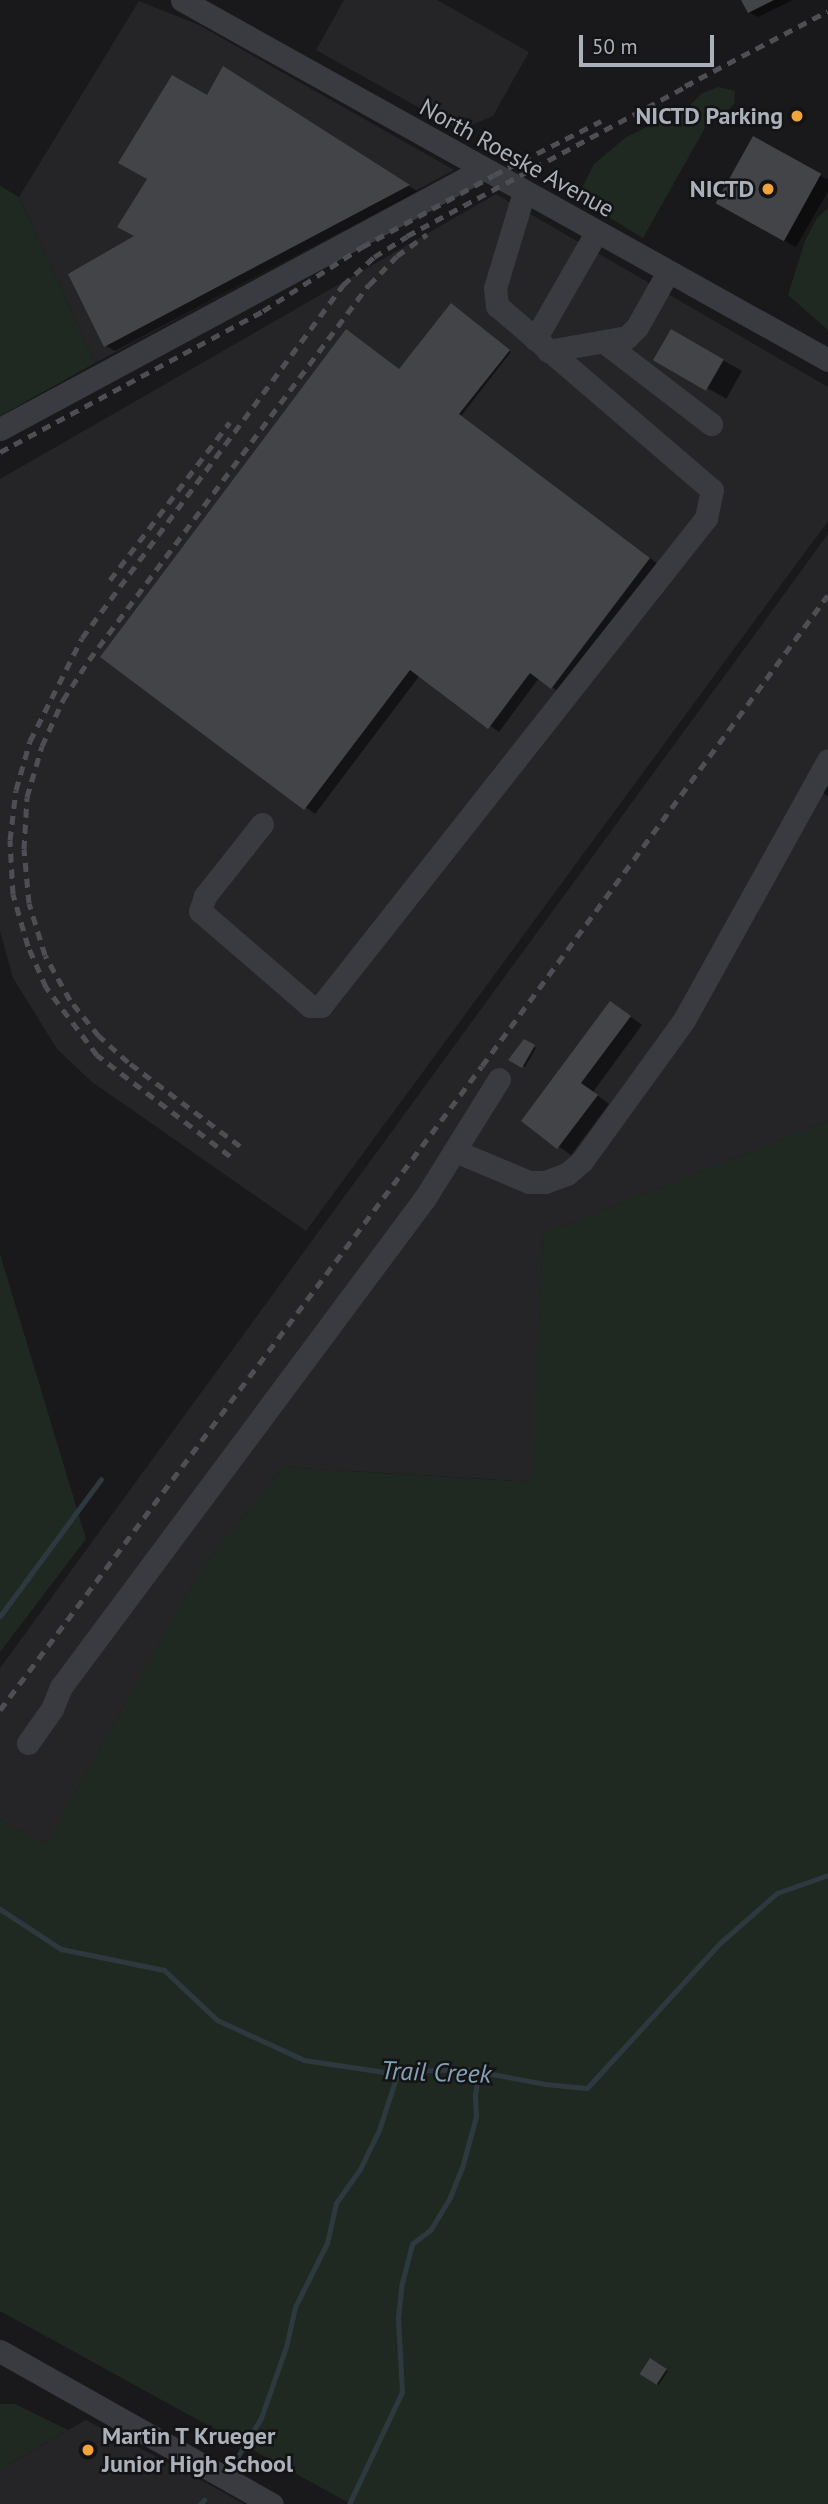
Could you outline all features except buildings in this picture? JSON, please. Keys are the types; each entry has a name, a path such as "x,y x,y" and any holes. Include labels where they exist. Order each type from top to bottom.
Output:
{"street":[{"name":"North Roeske Avenue","path":"182,0 828,360"},
{"path":"0,429 483,169"},
{"path":"262,824 205,897 200,911 310,1006 321,1006 706,517 712,490 497,306 495,288 524,192"},
{"path":"541,345 596,233"},
{"path":"541,345 604,342 626,337 637,327 668,272"},
{"path":"604,342 711,424"},
{"path":"455,1151 529,1182 545,1182 566,1174 582,1161 684,1020 828,761"},
{"path":"28,1744 52,1709 61,1687 411,1217 499,1079"},
{"path":"0,2351 272,2504"}],"shaded area":[{"path":"344,0 437,0 529,52 493,116 459,130 316,50"},
{"path":"139,1 199,25 454,170 95,363 19,197"},
{"path":"718,87 735,91 734,104 724,114 715,110 643,238 577,198 594,164 625,138 660,120 678,118 701,94"},
{"path":"0,186 19,197 95,363 0,416"},
{"path":"496,194 828,387 828,521 306,1231 92,1082 57,1049 13,978 0,931 0,479"},
{"path":"828,208 828,330 788,295 805,241 817,218"},
{"path":"828,534 828,1121 543,1234 533,1482 284,1467 201,1569 46,1844 0,1820 0,1668"},
{"path":"828,1121 828,2504 351,2504 0,2311 0,1820 46,1844 201,1569 284,1467 532,1482 543,1234"},
{"path":"0,1254 86,1539 0,1652"},
{"path":"0,2404 15,2404 68,2430 0,2469"},
{"name":"Martin T Krueger Junior High School","path":"86,2420 244,2504 0,2504 0,2469"}],"waterway":[{"path":"0,1616 101,1479"},
{"name":"Trail Creek","path":"0,1909 61,1949 164,1970 217,2020 304,2060 384,2072 465,2069 545,2084 587,2088 720,1943 777,1893 828,1875"},
{"path":"238,2456 261,2418 286,2347 295,2307 327,2243 336,2203 360,2169 379,2130 398,2072"},
{"path":"349,2504 402,2392 398,2318 401,2287 412,2244 431,2229 450,2197 463,2164 476,2116 475,2094 479,2072"},
{"path":"200,2504 204,2500"}],"railway":[{"path":"685,86 828,11"},
{"path":"230,1156 97,1055 46,987 28,946 13,894 10,840 16,790 30,741 82,638 343,285 374,257 407,236 691,84"},
{"path":"0,452 263,311 362,247 494,175 601,121"},
{"path":"240,1146 128,1062 99,1036 70,1000 45,955 29,903 24,849 27,797 42,746 63,700 89,660 369,285 397,256 427,234"},
{"path":"110,580 230,422"},
{"path":"0,1710 482,1066 828,595"}],"place":[{"name":"NICTD Parking","path":"797,116"},
{"name":"NICTD","path":"768,189"},
{"name":"Martin T Krueger Junior High School","path":"88,2450"}]}
